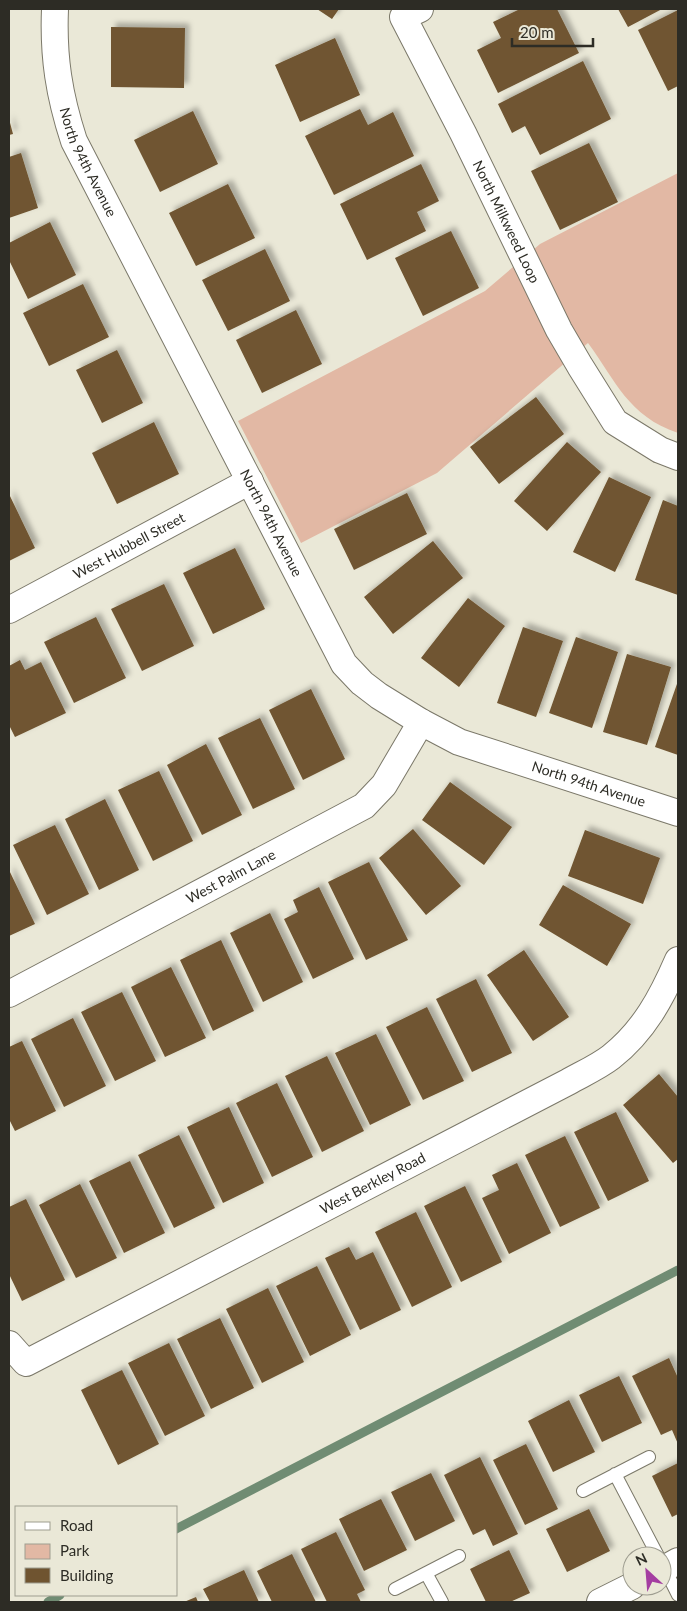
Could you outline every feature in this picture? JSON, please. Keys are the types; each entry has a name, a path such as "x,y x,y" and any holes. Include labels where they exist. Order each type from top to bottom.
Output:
{"street":[{"name":"North 94th Avenue","path":"55,9 54,43 57,81 74,141 250,481 329,639 344,664 374,691 421,722 459,742 678,813"},
{"name":"North Milkweed Loop","path":"411,13 463,133 559,330 615,422 660,450 678,457"},
{"name":"West Hubbell Street","path":"9,610 250,481"},
{"name":"West Palm Lane","path":"9,994 364,806 384,784 421,722"},
{"name":"West Berkley Road","path":"9,1344 26,1363 560,1087 611,1056 648,1020 663,995 678,960"},
{"path":"600,1602 622,1591"}],"lane":[{"path":"583,1491 649,1457"},
{"path":"616,1474 655,1546"},
{"path":"395,1589 459,1556"},
{"path":"426,1573 442,1602"},
{"path":"672,1581 678,1595"}],"green space":[{"path":"678,173 678,433 661,426 635,407 616,384 588,343 437,473 301,543 238,421 485,291 540,244"}],"building":[{"path":"317,9 339,9 332,19"},
{"path":"520,9 557,9 579,53 498,93 477,50 501,38 493,22"},
{"path":"618,9 662,9 628,27"},
{"path":"678,10 678,86 668,91 638,30"},
{"path":"111,27 185,28 184,88 111,87"},
{"path":"335,38 360,95 300,122 275,65"},
{"path":"583,61 611,119 540,155 525,126 512,133 498,104"},
{"path":"360,109 368,125 393,112 414,156 334,195 305,136"},
{"path":"193,111 218,164 160,192 134,140"},
{"path":"9,119 13,134 9,135"},
{"path":"589,143 618,202 560,230 531,171"},
{"path":"21,153 38,208 9,218 9,157"},
{"path":"421,164 439,201 417,212 426,231 367,260 340,204"},
{"path":"228,184 255,238 196,266 169,213"},
{"path":"50,222 76,275 28,299 9,260 9,243"},
{"path":"451,231 479,288 423,316 395,258"},
{"path":"265,249 290,301 228,331 202,280"},
{"path":"83,284 109,337 49,366 23,313"},
{"path":"296,310 322,364 262,393 236,340"},
{"path":"117,350 143,403 102,423 76,370"},
{"path":"536,397 564,434 499,484 470,447"},
{"path":"154,422 179,474 117,504 92,453"},
{"path":"567,442 601,472 547,531 514,501"},
{"path":"609,477 651,497 615,572 573,552"},
{"path":"407,493 427,534 354,570 334,529"},
{"path":"9,494 35,548 9,561"},
{"path":"663,500 678,506 678,595 635,580"},
{"path":"433,541 463,578 393,634 364,597"},
{"path":"235,548 265,609 213,634 183,573"},
{"path":"164,584 194,646 142,671 111,609"},
{"path":"468,598 505,626 459,687 421,658"},
{"path":"96,617 126,678 74,703 44,642"},
{"path":"523,627 563,641 536,717 497,703"},
{"path":"576,637 618,652 592,728 549,713"},
{"path":"627,654 671,667 647,745 603,732"},
{"path":"20,660 25,670 41,662 66,713 15,737 9,725 9,666"},
{"path":"678,681 678,755 655,747"},
{"path":"311,689 345,759 303,780 269,710"},
{"path":"260,718 295,789 253,809 218,738"},
{"path":"206,744 242,815 202,835 167,765"},
{"path":"159,771 193,841 153,861 118,790"},
{"path":"450,782 512,827 484,865 422,820"},
{"path":"105,799 139,870 99,890 65,819"},
{"path":"55,825 89,894 47,915 13,845"},
{"path":"413,829 461,886 426,915 379,858"},
{"path":"585,830 660,858 643,904 568,876"},
{"path":"369,862 408,940 366,960 328,882"},
{"path":"9,870 35,924 9,936"},
{"path":"563,885 631,924 607,966 539,925"},
{"path":"319,887 354,959 313,979 284,919 298,912 293,900"},
{"path":"270,913 303,982 263,1002 230,933"},
{"path":"221,940 254,1011 213,1031 180,960"},
{"path":"524,950 569,1017 533,1041 487,975"},
{"path":"171,967 206,1038 165,1057 131,987"},
{"path":"476,979 512,1053 472,1072 436,999"},
{"path":"122,992 156,1061 115,1081 81,1012"},
{"path":"427,1007 464,1081 423,1100 386,1027"},
{"path":"73,1018 106,1086 64,1107 31,1039"},
{"path":"376,1034 411,1105 370,1125 335,1053"},
{"path":"22,1041 56,1111 15,1131 9,1119 9,1047"},
{"path":"327,1056 364,1131 322,1152 285,1076"},
{"path":"659,1074 678,1097 678,1159 673,1163 623,1105"},
{"path":"277,1083 313,1157 272,1177 236,1103"},
{"path":"229,1107 264,1183 223,1203 187,1127"},
{"path":"616,1112 649,1181 608,1201 574,1132"},
{"path":"179,1135 215,1208 174,1228 138,1155"},
{"path":"565,1136 600,1208 560,1227 525,1155"},
{"path":"130,1161 165,1233 124,1253 89,1181"},
{"path":"517,1163 551,1233 509,1254 482,1198 499,1190 492,1175"},
{"path":"80,1184 117,1258 76,1278 39,1205"},
{"path":"465,1186 502,1262 461,1282 424,1206"},
{"path":"26,1199 65,1280 22,1301 9,1274 9,1207"},
{"path":"416,1212 452,1287 412,1307 375,1232"},
{"path":"349,1247 356,1260 373,1252 401,1310 360,1330 325,1258"},
{"path":"317,1266 351,1335 310,1356 276,1286"},
{"path":"268,1288 304,1362 262,1383 226,1309"},
{"path":"220,1318 254,1388 211,1409 177,1339"},
{"path":"169,1343 205,1416 165,1436 128,1363"},
{"path":"669,1358 678,1378 678,1444 672,1430 661,1435 632,1376"},
{"path":"122,1370 159,1444 118,1465 81,1390"},
{"path":"619,1376 642,1423 602,1442 579,1395"},
{"path":"569,1400 595,1452 553,1472 528,1421"},
{"path":"526,1444 558,1509 525,1525 493,1460"},
{"path":"480,1457 518,1534 493,1546 485,1529 473,1535 444,1475"},
{"path":"678,1463 678,1514 672,1517 652,1476"},
{"path":"431,1473 455,1521 415,1541 391,1492"},
{"path":"381,1499 407,1550 364,1571 339,1519"},
{"path":"589,1509 610,1551 567,1572 546,1529"},
{"path":"336,1532 365,1590 357,1594 361,1602 327,1602 301,1549"},
{"path":"509,1550 530,1593 510,1602 486,1602 470,1569"},
{"path":"292,1554 316,1602 272,1602 257,1571"},
{"path":"244,1570 259,1602 210,1602 203,1589"},
{"path":"196,1597 198,1602 184,1602"}],"waterway":[{"path":"178,1528 678,1270"},
{"path":"48,1602 58,1596"}]}
